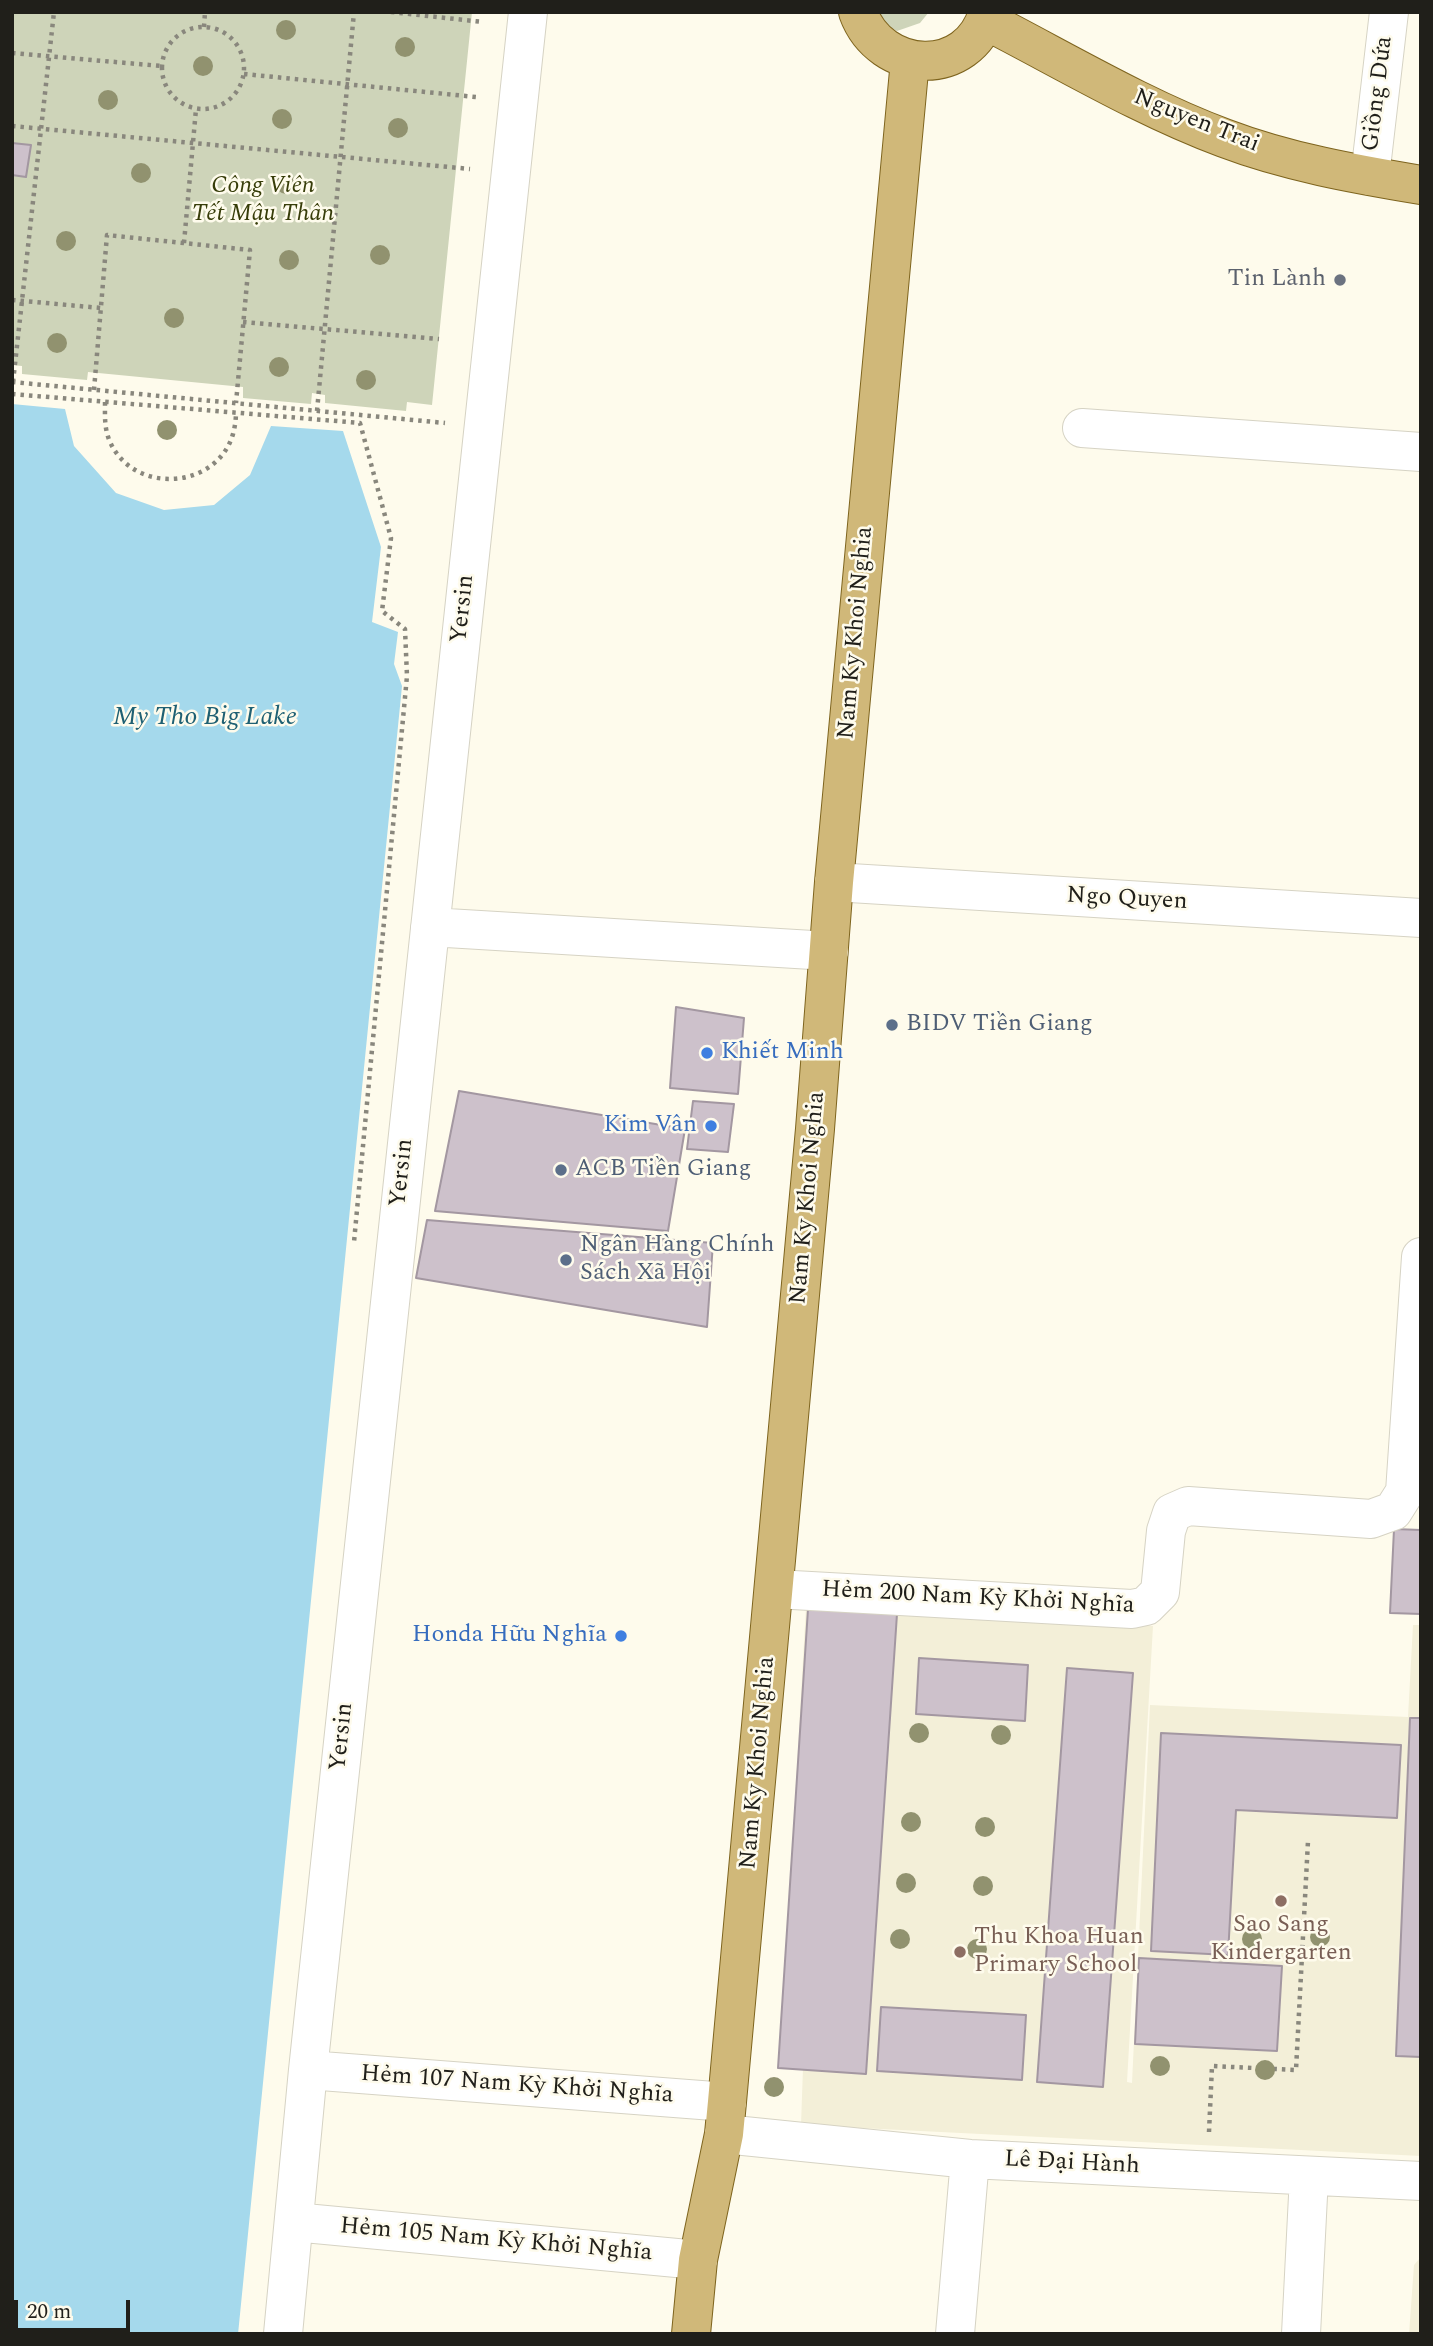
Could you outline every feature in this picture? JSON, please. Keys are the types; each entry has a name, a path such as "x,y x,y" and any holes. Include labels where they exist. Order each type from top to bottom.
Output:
{"main road":[{"path":"858,12 875,42 892,53 911,60 929,61 947,57 969,42 987,16"},
{"name":"Nguyen Trai","path":"987,16 1174,118 1215,135 1299,160 1421,185"},
{"name":"Nam Ky Khoi Nghia","path":"691,2334 698,2260 726,2118 816,1129 834,882 911,60"}],"street":[{"name":"Yersin","path":"283,2334 308,2070 528,12"},
{"name":"Giồng Dứa","path":"1370,176 1389,12"},
{"path":"1082,428 1421,453"},
{"name":"Ngo Quyen","path":"834,882 1421,918"},
{"path":"430,927 829,951"},
{"name":"Hẻm 200 Nam Kỳ Khởi Nghĩa","path":"775,1589 1132,1609 1146,1606 1160,1591 1166,1531 1172,1513 1188,1506 1371,1519 1392,1511 1405,1492 1421,1257"},
{"name":"Hẻm 107 Nam Kỳ Khởi Nghĩa","path":"308,2070 726,2118"},
{"name":"Lê Đại Hành","path":"726,2118 970,2159 1421,2181"},
{"path":"955,2334 970,2159"},
{"path":"1301,2334 1309,2176"},
{"name":"Hẻm 105 Nam Kỳ Khởi Nghĩa","path":"294,2222 698,2260"}],"path":[{"path":"54,12 13,382 445,423"},
{"path":"204,27 205,12"},
{"path":"317,411 354,12"},
{"path":"391,12 483,22"},
{"path":"204,27 218,29 230,36 243,60 244,74 240,86 222,105 196,109 175,99 162,78 161,66 163,53 179,34 191,28 204,27"},
{"path":"12,53 161,66"},
{"path":"244,74 476,97"},
{"path":"184,243 196,109"},
{"path":"12,126 470,169"},
{"path":"94,390 107,235 250,250 236,403"},
{"path":"12,300 101,308"},
{"path":"243,322 439,339"},
{"path":"12,394 360,423 391,538 383,611 405,629 407,676 354,1247"},
{"path":"105,402 104,424 111,445 124,463 143,475 165,481 187,479 207,469 223,454 233,435 236,412"},
{"path":"1206,2171 1212,2066 1296,2070 1308,1841"}],"shaded area":[{"path":"806,1607 1153,1626 1127,2082 1132,2083 1150,1705 1408,1717 1413,1625 1421,1625 1421,2156 801,2125 803,2068 780,2066"},
{"path":"1421,2257 1421,2334 1409,2334 1414,2265"}],"green space":[{"name":"Công Viên Tết Mậu Thân","path":"12,12 472,12 432,405 407,402 406,411 325,403 325,395 312,393 311,404 243,398 243,387 88,372 87,380 22,374 22,366 12,365"},
{"path":"863,12 929,12 920,23 897,31"}],"water":[{"name":"My Tho Big Lake","path":"12,404 65,409 74,446 116,493 164,510 214,505 250,475 271,426 343,431 381,547 372,622 398,632 394,664 402,686 238,2334 12,2334"}],"building":[{"path":"12,143 31,145 26,177 12,175"},
{"name":"Khiết Minh","path":"676,1007 744,1018 738,1094 670,1088"},
{"name":"ACB Tiền Giang","path":"459,1091 685,1129 668,1231 435,1211"},
{"name":"Kim Vân","path":"693,1101 734,1104 728,1152 687,1149"},
{"name":"Ngân Hàng Chính Sách Xã Hội","path":"427,1220 713,1243 707,1327 416,1278"},
{"path":"1394,1529 1421,1530 1421,1614 1390,1613"},
{"path":"808,1609 897,1614 866,2074 778,2068"},
{"path":"919,1658 1028,1665 1025,1721 916,1714"},
{"path":"1067,1668 1133,1673 1103,2087 1037,2082"},
{"path":"1410,1718 1421,1718 1421,2057 1396,2056"},
{"path":"1161,1733 1401,1745 1397,1818 1236,1810 1228,1955 1151,1951"},
{"path":"1139,1958 1282,1966 1277,2051 1135,2044"},
{"path":"881,2007 1026,2015 1022,2080 877,2071"}],"place":[{"name":"Tin Lành","path":"1340,280"},
{"name":"BIDV Tiền Giang","path":"892,1025"},
{"name":"Khiết Minh","path":"707,1053"},
{"name":"Kim Vân","path":"711,1126"},
{"name":"ACB Tiền Giang","path":"561,1170"},
{"name":"Ngân Hàng Chính Sách Xã Hội","path":"566,1260"},
{"name":"Honda Hữu Nghĩa","path":"621,1636"},
{"name":"Sao Sang Kindergarten","path":"1281,1901"},
{"name":"Thu Khoa Huan Primary School","path":"960,1952"}]}
